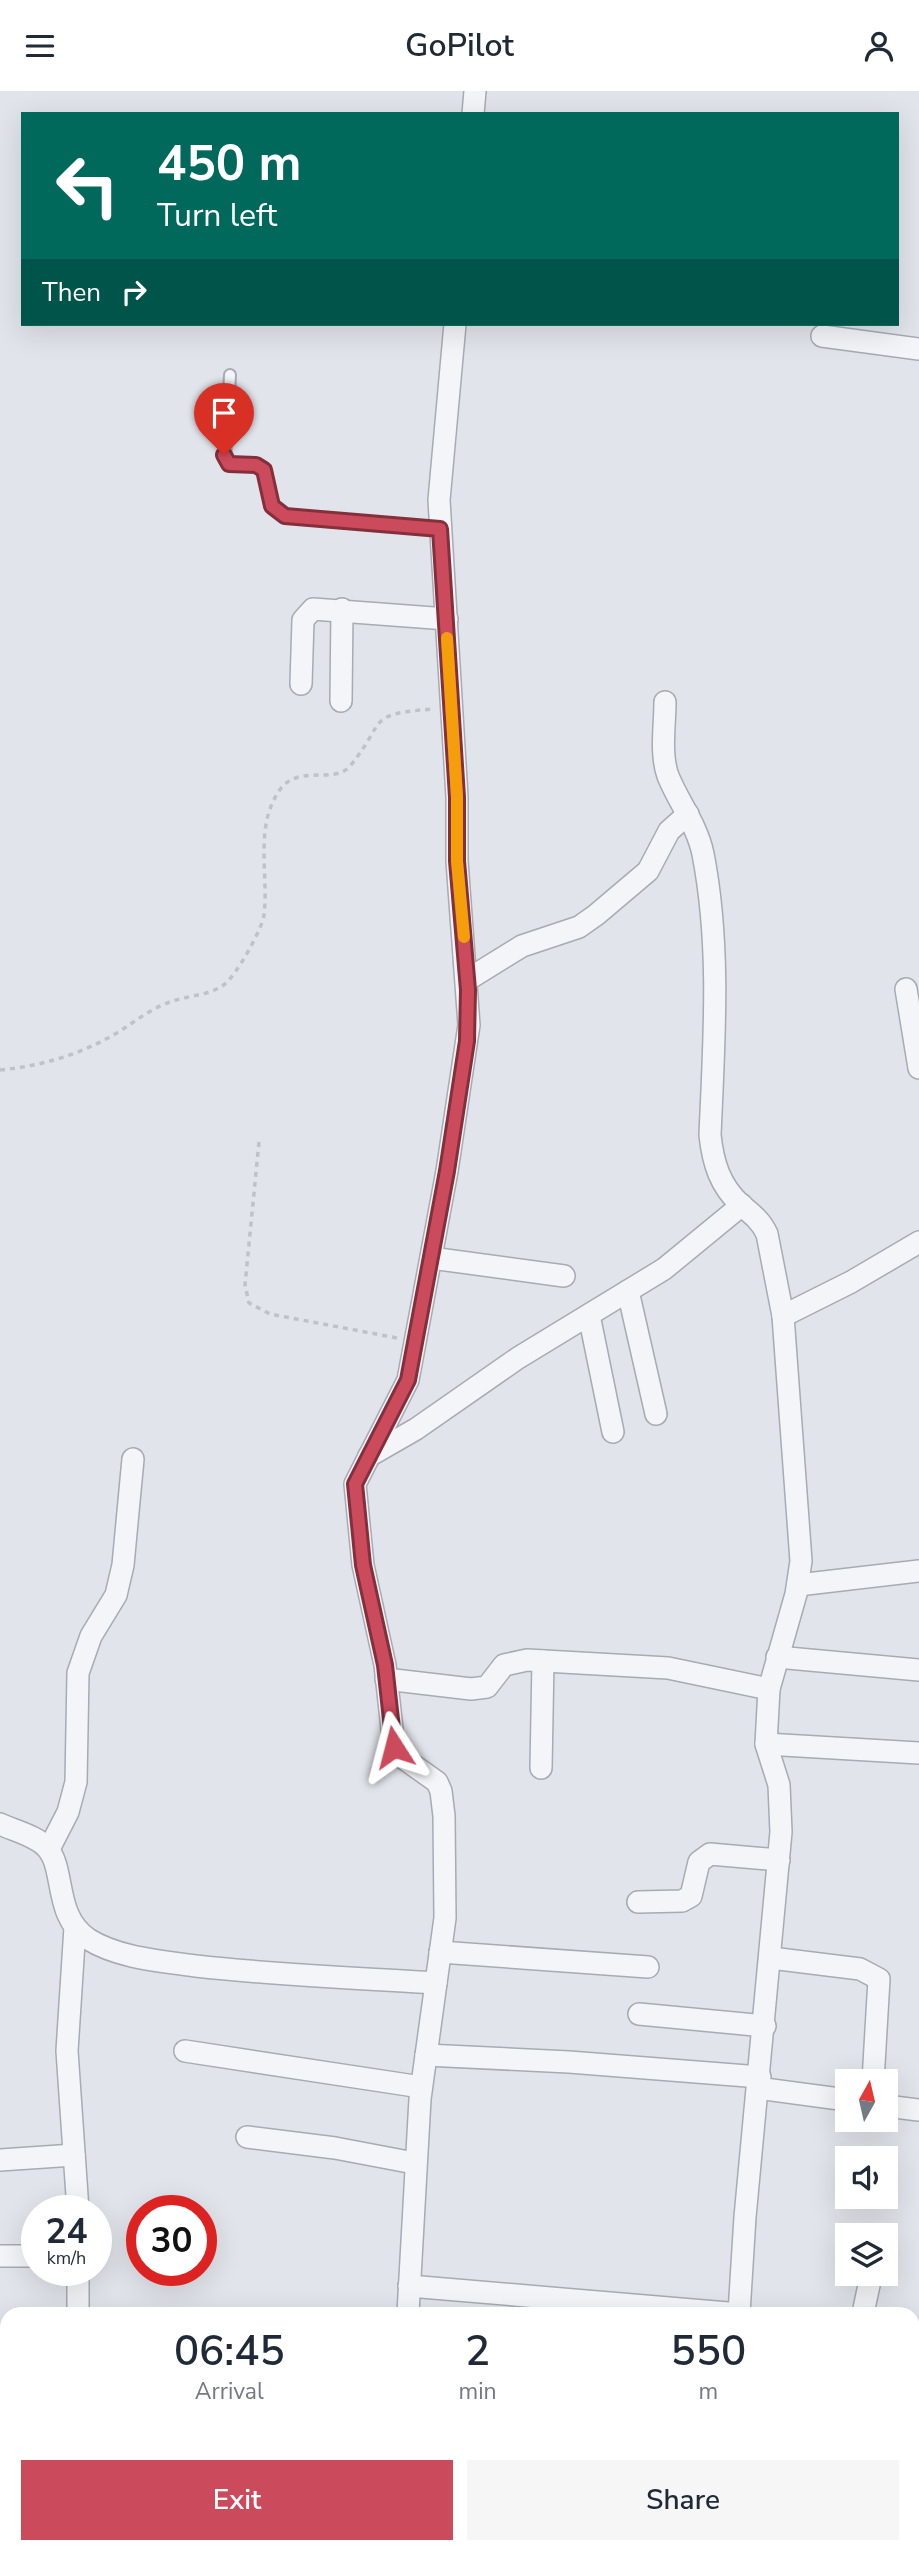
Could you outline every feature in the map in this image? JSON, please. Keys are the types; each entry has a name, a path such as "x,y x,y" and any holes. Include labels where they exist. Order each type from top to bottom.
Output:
{"street":[{"path":"473,112 475,91"},
{"path":"408,2307 414,2163 421,2087 445,1918 441,1791 437,1783 399,1755 394,1747 386,1679 363,1565 355,1484 403,1393 416,1342 466,1056 469,1025 457,861 457,797 440,529 439,467 455,326"},
{"path":"822,336 919,349"},
{"path":"301,684 303,620 313,608 447,619"},
{"path":"341,701 342,609"},
{"path":"665,702 664,762 697,830 703,855 715,976 709,1135 713,1159 723,1184 763,1224 767,1234 783,1316 801,1561 799,1585 769,1689 766,1744 781,1798 779,1860 745,2217 739,2307"},
{"path":"467,980 522,946 579,927 596,915 648,871 669,831 688,814"},
{"path":"906,989 919,1068"},
{"path":"367,1457 664,1269 742,1205"},
{"path":"783,1316 851,1282 919,1242"},
{"path":"431,1258 564,1276"},
{"path":"628,1291 656,1414"},
{"path":"589,1315 613,1432"},
{"path":"49,1850 68,1812 76,1782 78,1673 92,1636 116,1595 123,1565 133,1459"},
{"path":"799,1585 919,1571"},
{"path":"777,1657 919,1670"},
{"path":"386,1679 471,1689 487,1687 504,1665 513,1661 543,1661 668,1668 769,1689"},
{"path":"541,1768 543,1661"},
{"path":"766,1744 919,1753"},
{"path":"0,1824 38,1841 49,1850 67,1914 75,1927 88,1938 116,1951 169,1962 246,1972 436,1983"},
{"path":"638,1902 682,1901 691,1896 699,1862 710,1854 779,1860"},
{"path":"75,1927 67,2051 77,2195"},
{"path":"440,1952 648,1967"},
{"path":"771,1958 860,1969 879,1979 874,2069"},
{"path":"639,2014 765,2026"},
{"path":"185,2051 421,2087"},
{"path":"426,2055 569,2062 759,2082 835,2098"},
{"path":"898,2107 919,2110"},
{"path":"247,2137 335,2148 414,2163"},
{"path":"0,2160 74,2155"},
{"path":"0,2256 21,2256"},
{"path":"78,2286 78,2307"},
{"path":"409,2286 574,2307"},
{"path":"864,2307 869,2286"}],"lane":[{"path":"230,375 225,460 234,465 256,465 264,470 272,506 279,513 440,529"}],"path":[{"path":"0,1070 45,1065 113,1035 161,1005 216,990 228,982 264,918 264,836 280,788 287,781 300,776 338,774 348,769 383,718 396,712 450,708"},
{"path":"259,1142 245,1285 249,1303 270,1314 416,1342"}],"slow traffic":[{"path":"447,638 457,797 457,861 464,937"}],"route":[{"path":"224,455 229,464 261,466 266,474 272,506 285,516 440,529 457,797 457,861 469,1025 460,1093 414,1357 403,1393 355,1484 363,1565 385,1665 390,1731 394,1747"}]}
